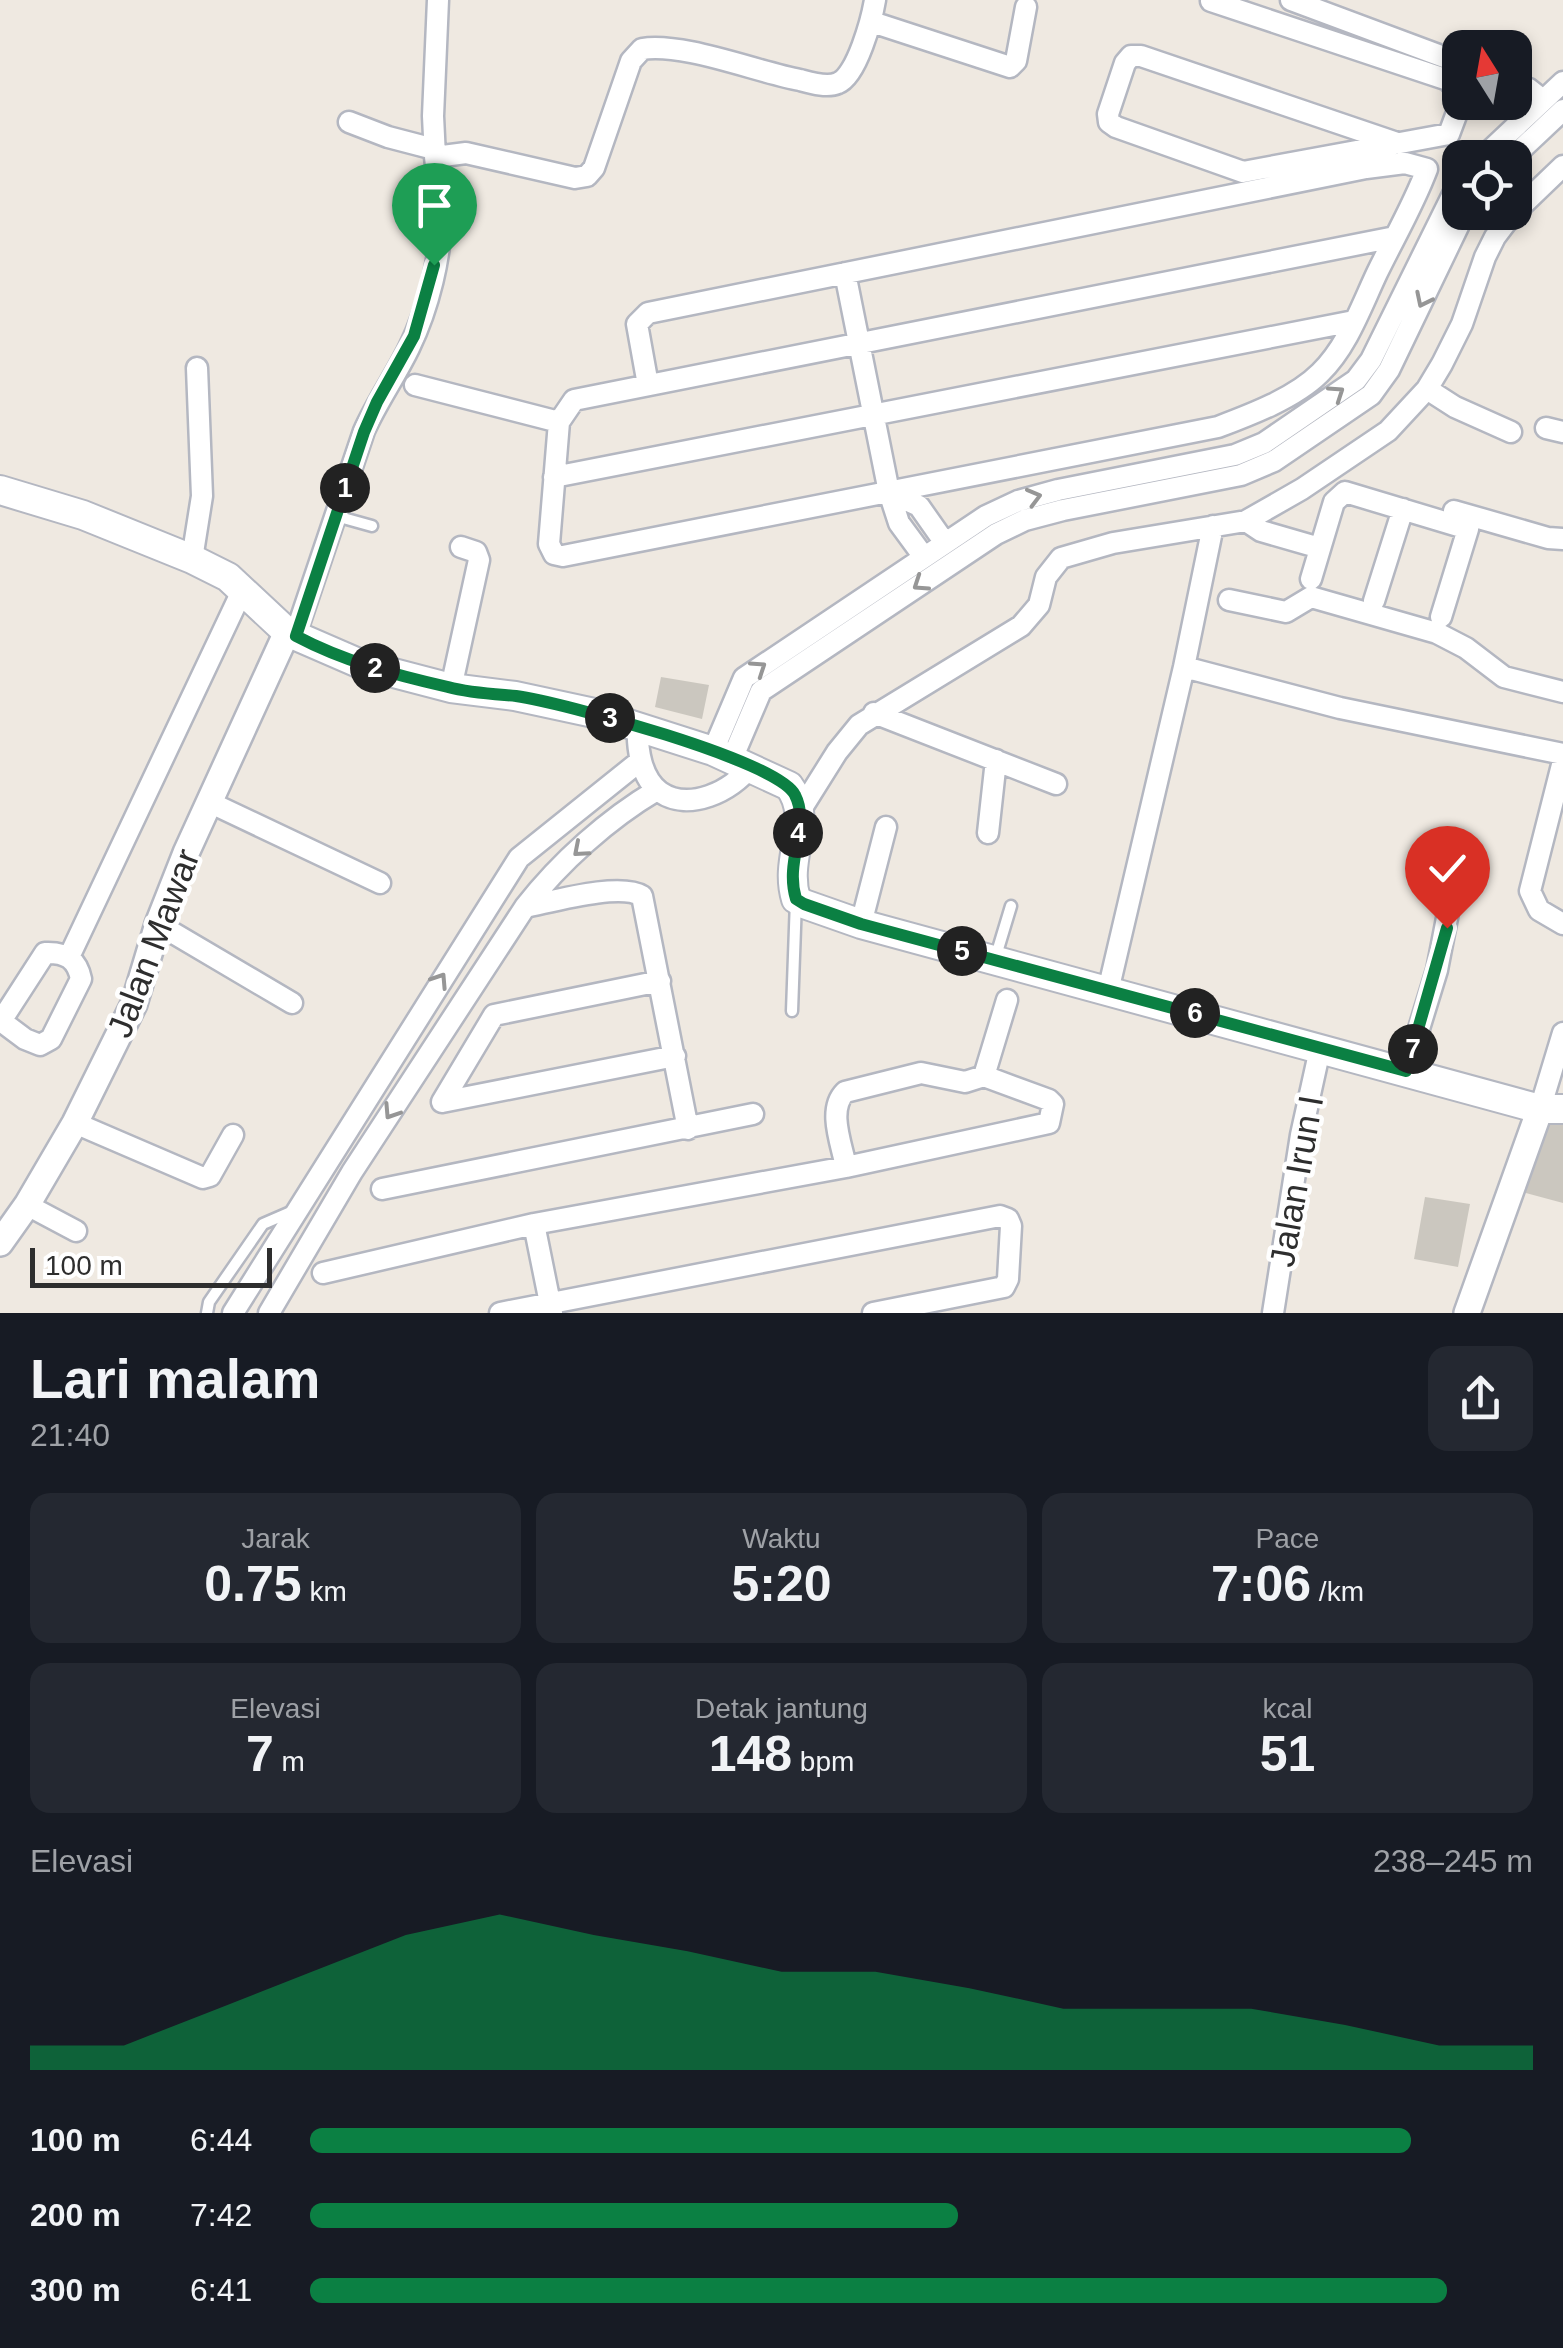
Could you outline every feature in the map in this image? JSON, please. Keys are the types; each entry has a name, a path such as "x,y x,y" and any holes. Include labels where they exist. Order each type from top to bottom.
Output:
{"main road":[{"path":"0,490 83,515 192,558 244,588 291,634 363,665 451,688 562,706 638,727 732,759 789,786 800,810 790,870 796,899 861,924 1552,1109"}],"street":[{"name":"Jalan Mawar","path":"0,1242 27,1205 75,1123 134,1004 158,924 210,803 291,634 364,432 377,402 408,352 422,313 441,212 432,116 438,0"},
{"path":"349,122 435,153 466,153 581,178 594,168 632,61 642,50 671,49 797,80 838,83 846,76 872,22 875,0"},
{"path":"1291,0 1442,56"},
{"path":"1210,2 1442,78"},
{"path":"872,22 1010,67 1016,61 1026,7"},
{"path":"1400,144 1141,56 1131,56 1125,63 1108,114 1109,122 1245,182 1405,163 1427,169"},
{"path":"1529,140 1557,110 1563,82"},
{"path":"1532,91 1557,110"},
{"path":"1510,140 1557,110"},
{"path":"1395,238 574,400 559,422 549,544 554,554 563,556 1218,427 1258,412 1319,375 1342,345 1454,120"},
{"path":"648,385 637,324 648,312 846,273 1449,134"},
{"path":"1532,196 1563,166"},
{"path":"1386,352 1442,222"},
{"path":"732,759 761,692 996,534 1025,520 1161,480 1264,443 1356,380 1386,352 1455,230"},
{"path":"800,810 846,740 874,714 1022,626 1038,605 1046,577 1061,558 1113,543 1246,520 1326,474 1388,432 1427,389 1462,324 1490,247 1502,230"},
{"path":"846,273 889,492 899,523 924,557"},
{"path":"554,477 1354,321"},
{"path":"192,558 202,496 197,368"},
{"path":"415,385 559,422"},
{"path":"1427,389 1455,407 1510,432"},
{"path":"1326,474 1548,538 1563,539"},
{"path":"638,727 640,761 656,790 669,796 710,796 740,780 732,759 744,678 986,516 1018,501 1161,480"},
{"path":"889,492 919,506 945,543"},
{"path":"1311,579 1334,502 1345,492 1468,528 1440,617"},
{"path":"1374,601 1403,509"},
{"path":"1246,520 1261,531 1320,548"},
{"path":"1108,992 1213,526"},
{"path":"451,688 479,560 476,552 461,547"},
{"path":"69,957 244,588"},
{"path":"1229,600 1286,612 1311,597 1415,624 1454,640 1504,677 1563,692"},
{"path":"1184,667 1340,708 1563,757 1530,891 1539,910 1563,924"},
{"path":"874,714 1056,784"},
{"path":"988,833 996,760"},
{"path":"233,1313 519,858 640,761"},
{"path":"612,780 631,805"},
{"path":"269,1313 352,1172 525,907 546,880 631,805 656,790"},
{"path":"210,803 380,883"},
{"path":"861,924 886,827"},
{"path":"1406,1071 1437,970 1458,860"},
{"path":"525,907 594,894 637,892 642,896 688,1129"},
{"path":"158,924 292,1003"},
{"path":"43,955 69,957 78,966 80,984 51,1039 40,1045 4,1026 2,1016 43,955"},
{"path":"660,981 494,1016 442,1102 675,1056"},
{"path":"984,1076 1007,1000"},
{"path":"1467,1313 1552,1109 1563,1033"},
{"name":"Jalan Irun I","path":"1273,1313 1301,1135 1320,1049"},
{"path":"323,1273 534,1224 846,1168 1048,1123 1052,1104 984,1076 965,1082 922,1074 845,1092 835,1109 846,1168"},
{"path":"382,1189 752,1114"},
{"path":"75,1123 203,1178 210,1176 233,1135"},
{"path":"27,1205 76,1231"},
{"path":"500,1313 551,1309 1000,1216 1008,1219 1012,1226 1004,1287 873,1313"},
{"path":"534,1224 551,1309"}],"lane":[{"path":"336,516 372,526"},
{"path":"792,1011 796,899"},
{"path":"995,960 1011,906"},
{"path":"208,1313 209,1302 262,1224 295,1210"}],"building":[{"path":"661,677 709,685 702,719 655,707"},
{"path":"1538,1118 1563,1125 1563,1203 1518,1191"},
{"path":"1425,1197 1470,1204 1458,1267 1414,1259"}],"route":[{"path":"434,265 408,352 377,402 364,432 296,636 363,665 451,688 515,696 594,713 714,751 789,786 800,810 790,870 792,887 796,899 804,904 861,924 1406,1071 1447,928"}]}
